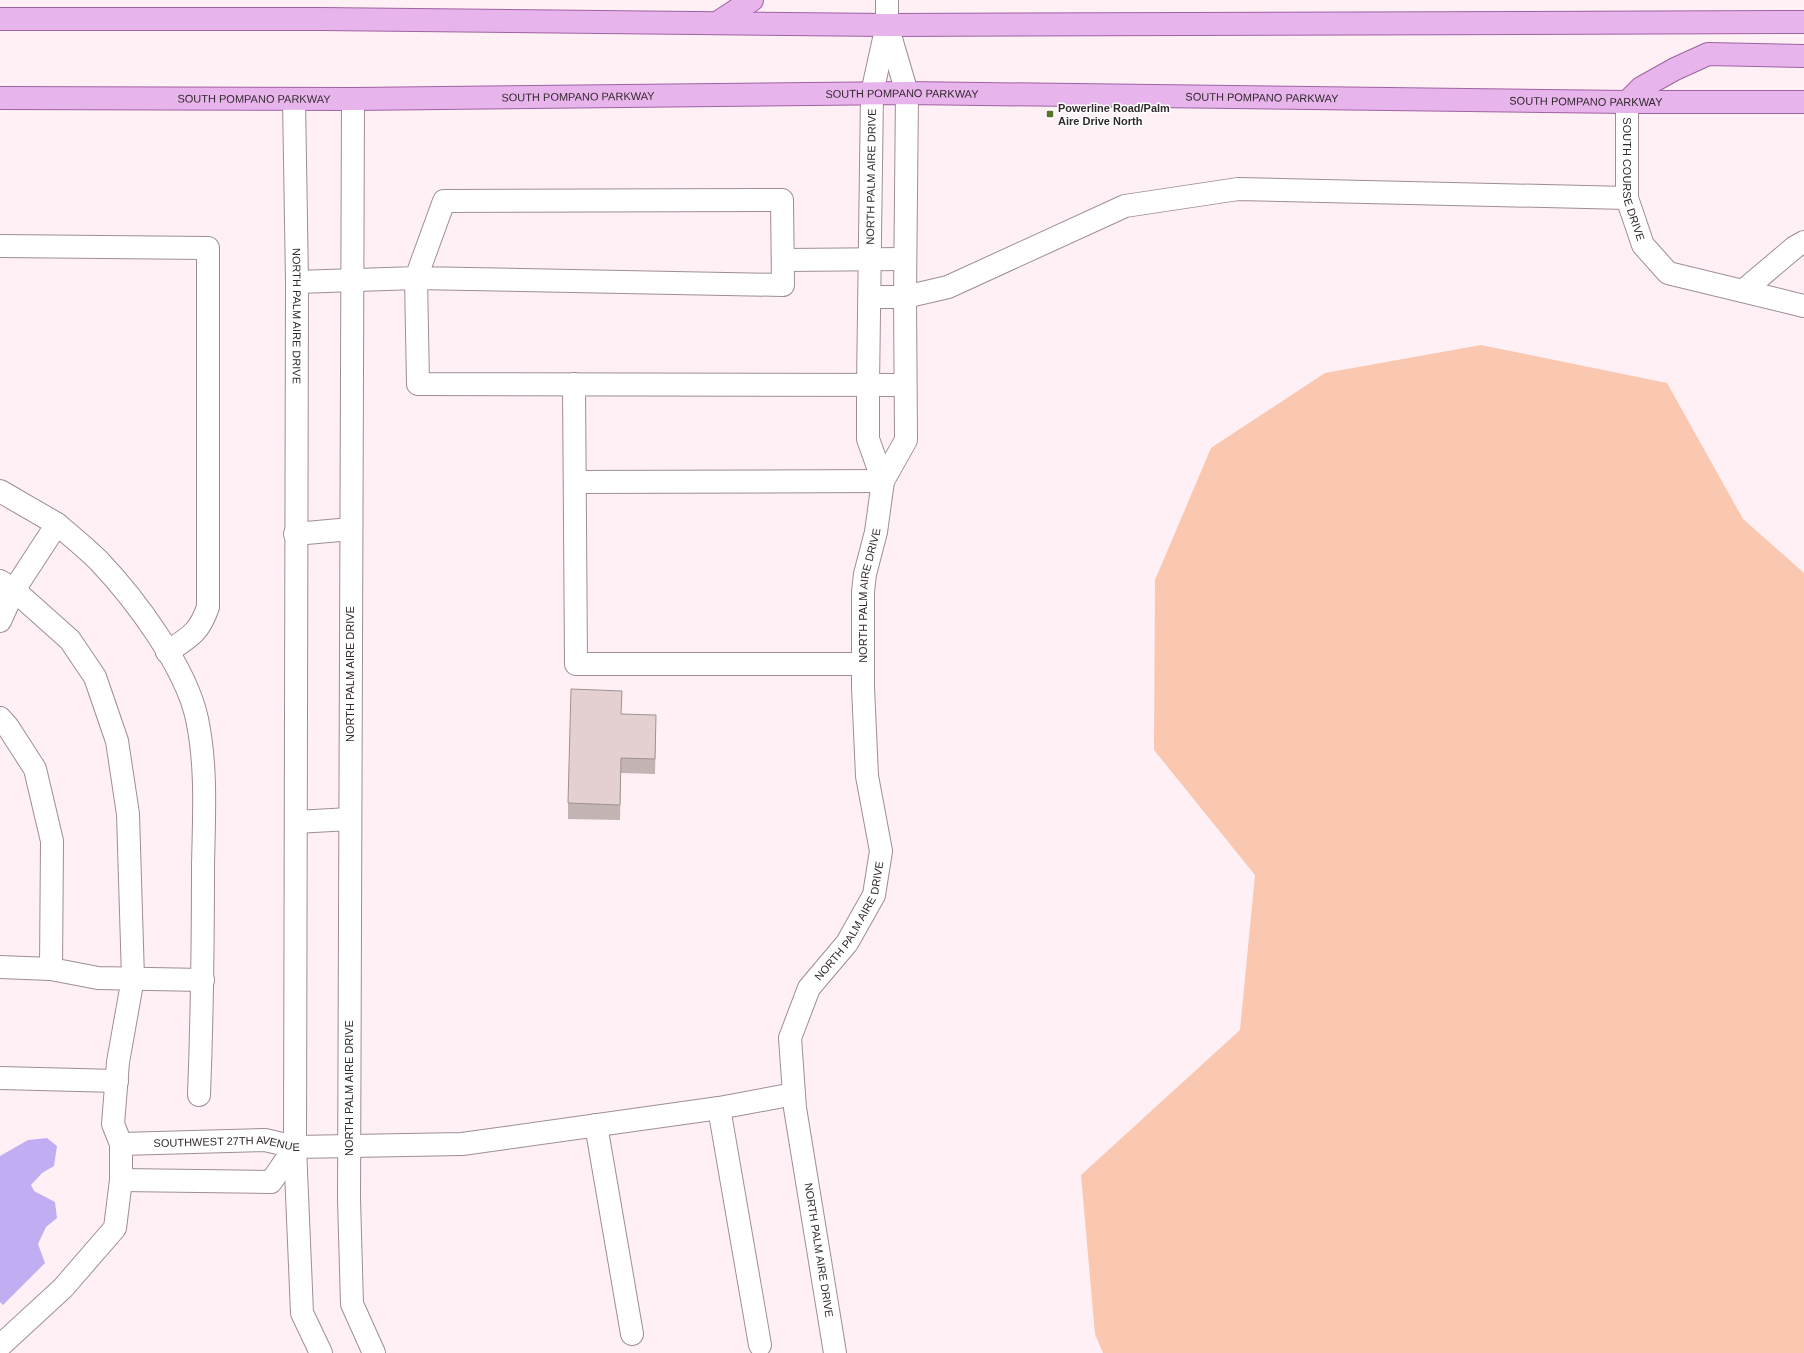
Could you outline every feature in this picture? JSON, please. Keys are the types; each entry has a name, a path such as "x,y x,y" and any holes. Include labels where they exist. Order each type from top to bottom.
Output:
{"main road":[{"path":"717,23 752,0"},
{"path":"0,18 887,25 1804,22"},
{"path":"1627,102 1641,88 1675,69 1708,54 1804,56"},
{"name":"SOUTH POMPANO PARKWAY","path":"0,98 353,99 907,93 1627,102 1804,102"}],"street":[{"path":"887,0 887,25"},
{"name":"NORTH PALM AIRE DRIVE","path":"836,1353 794,1094 790,1038 809,988 847,943 874,895 880,851 867,776 863,664 863,592 865,574 876,532 883,481 906,440 905,259 907,93 887,25"},
{"name":"NORTH PALM AIRE DRIVE","path":"883,481 868,439 868,386 872,93 887,25"},
{"name":"NORTH PALM AIRE DRIVE","path":"294,99 297,282 295,1147 302,1313 321,1353"},
{"name":"NORTH PALM AIRE DRIVE","path":"353,99 349,1146 352,1304 374,1353"},
{"name":"SOUTH COURSE DRIVE","path":"1627,102 1627,198 1643,245 1668,273 1804,306"},
{"path":"870,297 905,297 948,287 1125,206 1238,189 1627,198"},
{"path":"297,282 416,278 783,285 782,200 444,201 416,278 418,384 905,386"},
{"path":"1743,291 1795,247 1804,242"},
{"path":"0,246 208,248 208,607 202,624 189,638 167,652"},
{"path":"783,260 905,259"},
{"path":"574,384 576,664 863,664"},
{"path":"575,482 883,481"},
{"path":"0,491 57,524 99,561 134,602 167,652 182,677 197,718 204,777 203,980 199,1095"},
{"path":"0,621 7,585 57,524"},
{"path":"296,534 351,529"},
{"path":"0,1346 63,1288 115,1228 121,1180 121,1144 112,1124 118,1062 133,978 128,814 117,741 95,677 70,640 7,585"},
{"path":"0,718 8,727 36,769 52,841 51,969"},
{"path":"296,822 350,819"},
{"path":"0,967 51,969 98,978 203,980"},
{"path":"0,1078 117,1081"},
{"path":"295,1147 462,1144 719,1108 794,1094"},
{"path":"719,1108 760,1345"},
{"path":"596,1125 632,1334"},
{"name":"SOUTHWEST 27TH AVENUE","path":"121,1144 265,1140 295,1147 271,1182 121,1180"}],"shaded area":[{"path":"1481,345 1667,383 1743,519 1804,573 1804,1353 1103,1353 1095,1334 1081,1175 1240,1030 1255,875 1154,750 1155,580 1211,448 1325,373"},
{"path":"47,1138 57,1146 54,1166 42,1173 31,1185 34,1191 55,1202 57,1218 46,1227 38,1244 45,1263 3,1305 0,1302 0,1156 28,1140"}],"building":[{"path":"571,689 622,691 621,714 656,715 655,759 621,758 620,805 568,803"}],"place":[{"name":"Powerline Road/Palm Aire Drive North","path":"1050,114"}]}
